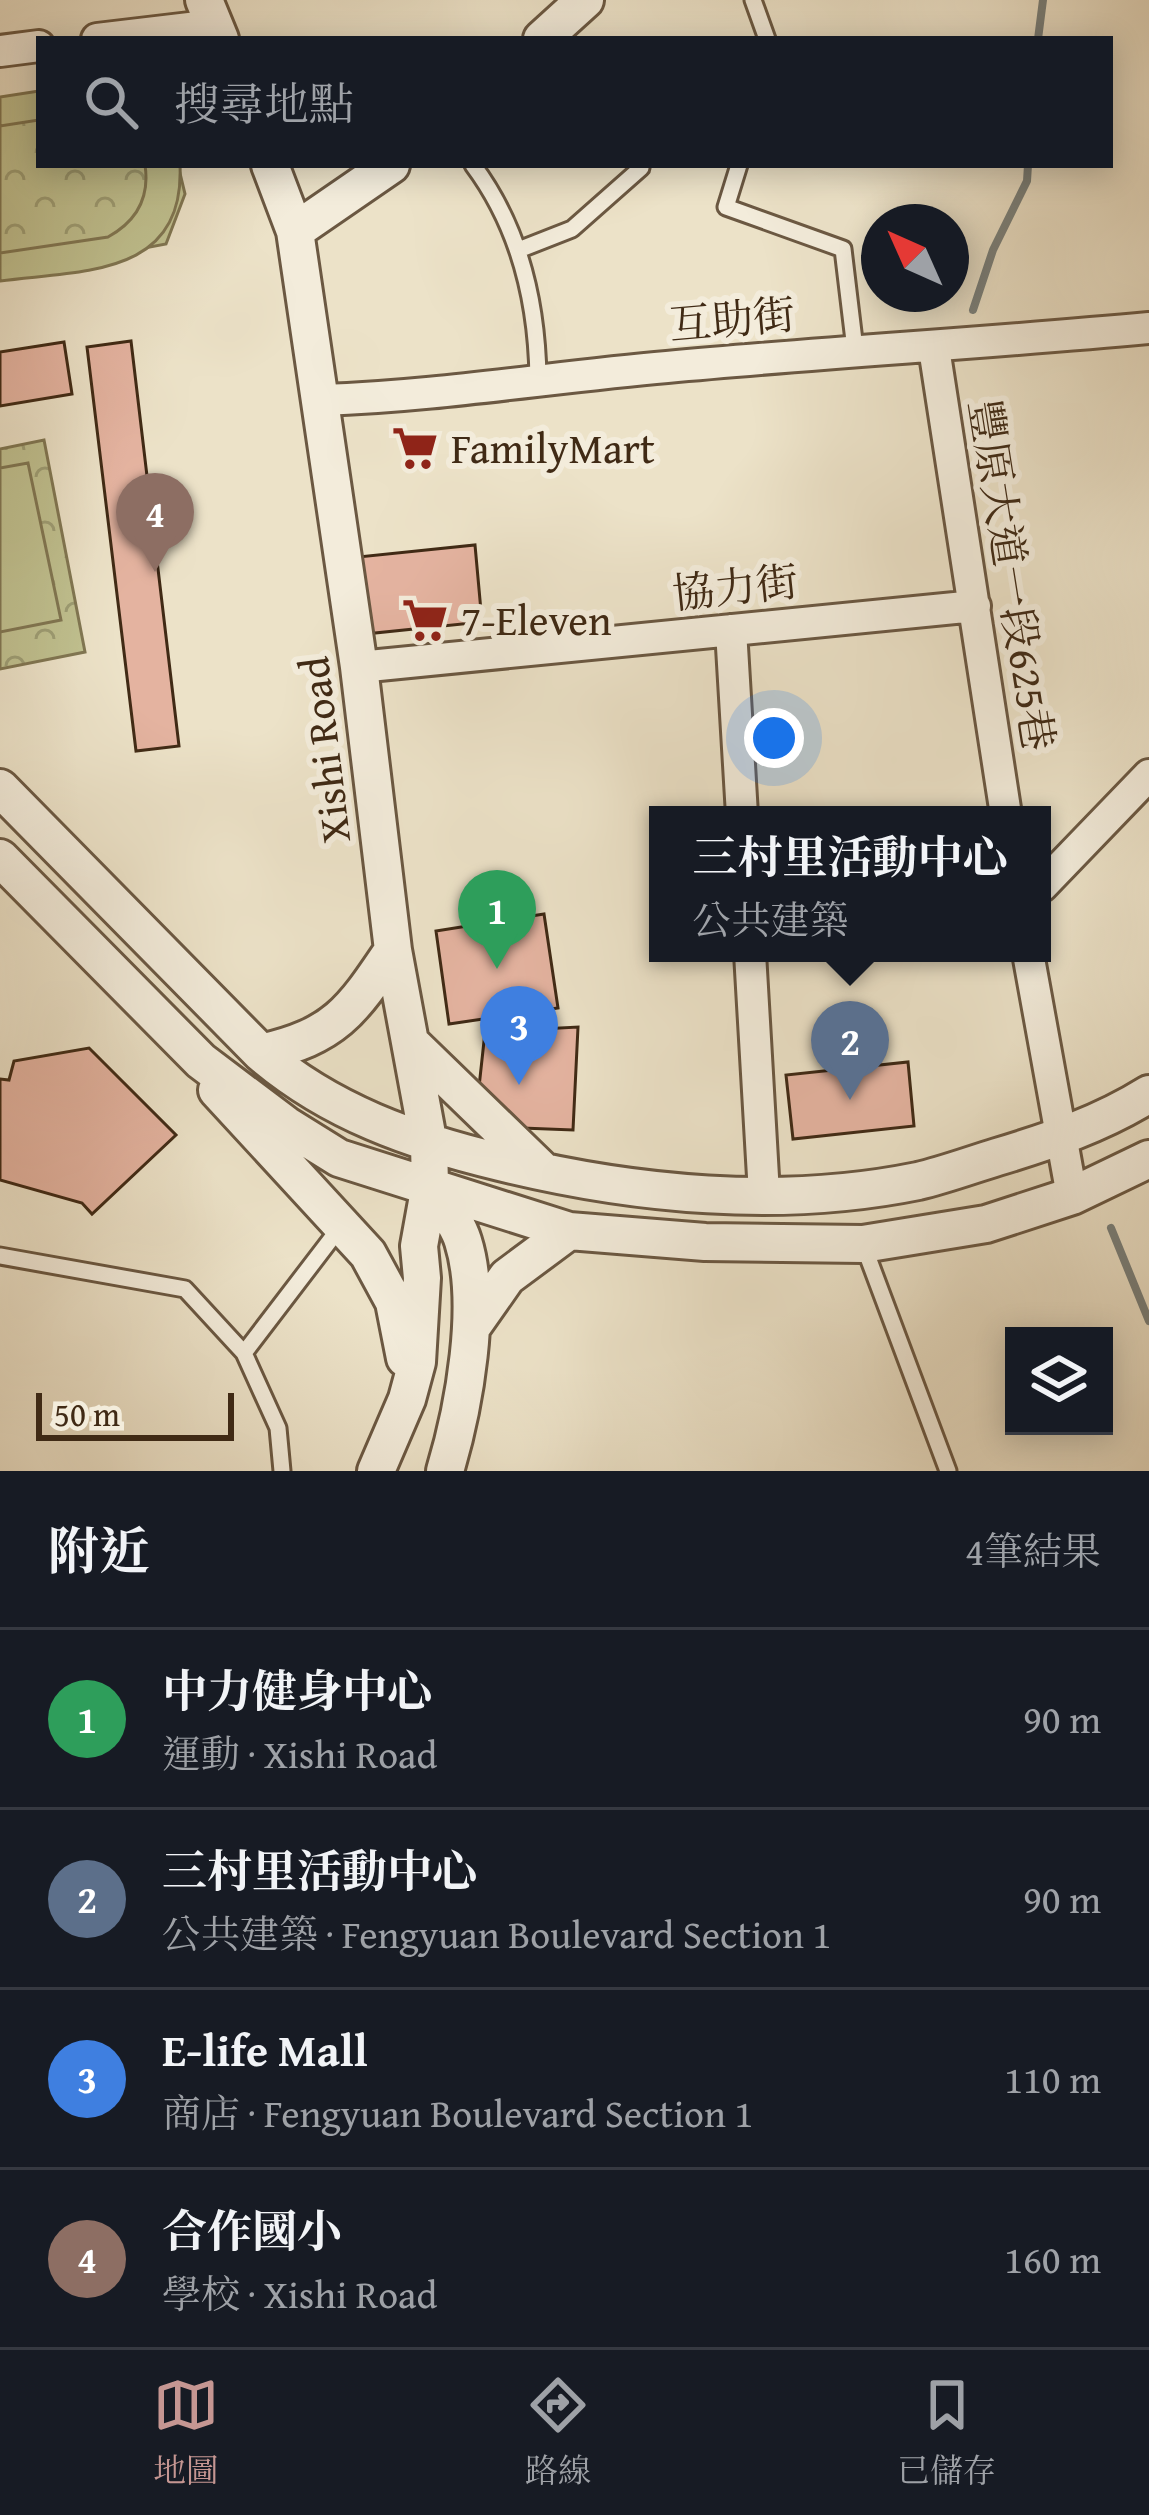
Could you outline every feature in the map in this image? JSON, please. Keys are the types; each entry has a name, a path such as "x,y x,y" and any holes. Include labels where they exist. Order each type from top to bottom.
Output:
{"street":[{"path":"545,36 585,0"},
{"path":"117,36 213,21"},
{"path":"0,51 36,46"},
{"name":"Xishi Road","path":"270,168 296,231 359,667 393,950 429,1145 430,1185 419,1246 417,1362 407,1399 376,1471"},
{"path":"296,231 388,168"},
{"name":"互助街","path":"322,400 399,398 538,379 855,349 934,348 1149,328"},
{"name":"豐原大道一段625巷","path":"934,348 1005,806"},
{"name":"協力街","path":"359,667 975,606"},
{"path":"731,630 741,806"},
{"path":"1051,877 1149,775"},
{"path":"0,788 292,1079 373,1124 429,1145 548,1174 704,1196 829,1192 918,1180 1063,1137 1149,1094"},
{"path":"0,858 201,1061 286,1125 339,1158 568,1231 705,1243 863,1244 986,1224 1072,1196 1149,1160"},
{"path":"261,1053 300,1044 332,1026 358,1001 393,950"},
{"path":"751,962 764,1194"},
{"path":"1030,962 1072,1196"},
{"path":"413,1046 548,1174"},
{"path":"201,1061 222,1099 368,1254 394,1302 404,1344 407,1399"},
{"path":"430,1185 462,1235 470,1265 474,1324 445,1471"},
{"path":"474,1324 507,1277 568,1231"}],"lane":[{"path":"753,0 765,36"},
{"path":"475,168 521,249 538,340 538,379"},
{"path":"738,168 726,207 843,249 855,349"},
{"path":"521,249 572,229 641,169"},
{"path":"244,1353 341,1225"},
{"path":"863,1244 948,1471"},
{"path":"0,1256 185,1289 244,1353 278,1428 282,1471"}],"green space":[{"path":"36,91 36,120 0,126 0,97"},
{"path":"36,100 36,168 179,168 185,194 166,244 0,270 0,104"},
{"path":"145,168 180,168 177,202 165,229 147,248 94,269 0,281 0,253 108,237 118,231 134,216"},
{"path":"44,440 85,652 0,669 0,449"},
{"path":"28,463 61,620 0,632 0,468"}],"building":[{"path":"131,341 179,746 136,751 87,347"},
{"path":"64,342 72,394 0,406 0,352"},
{"path":"475,545 482,622 365,634 358,557"},
{"path":"544,914 558,1008 449,1024 436,931"},
{"path":"578,1027 573,1130 522,1128 479,1087 485,1032"},
{"path":"89,1048 176,1135 92,1214 82,1203 0,1180 0,1079 9,1080 14,1061"},
{"path":"908,1062 914,1126 793,1139 786,1075"}],"waterway":[{"path":"1038,36 1043,0"},
{"path":"973,310 993,250 1027,181 1028,168"},
{"path":"1111,1228 1149,1321"}],"place":[{"name":"FamilyMart","path":"415,448"},
{"name":"合作國小","path":"155,572"},
{"name":"7-Eleven","path":"425,620"},
{"name":"中力健身中心","path":"497,969"},
{"name":"E-life Mall","path":"519,1085"},
{"name":"三村里活動中心","path":"850,1100"}]}
